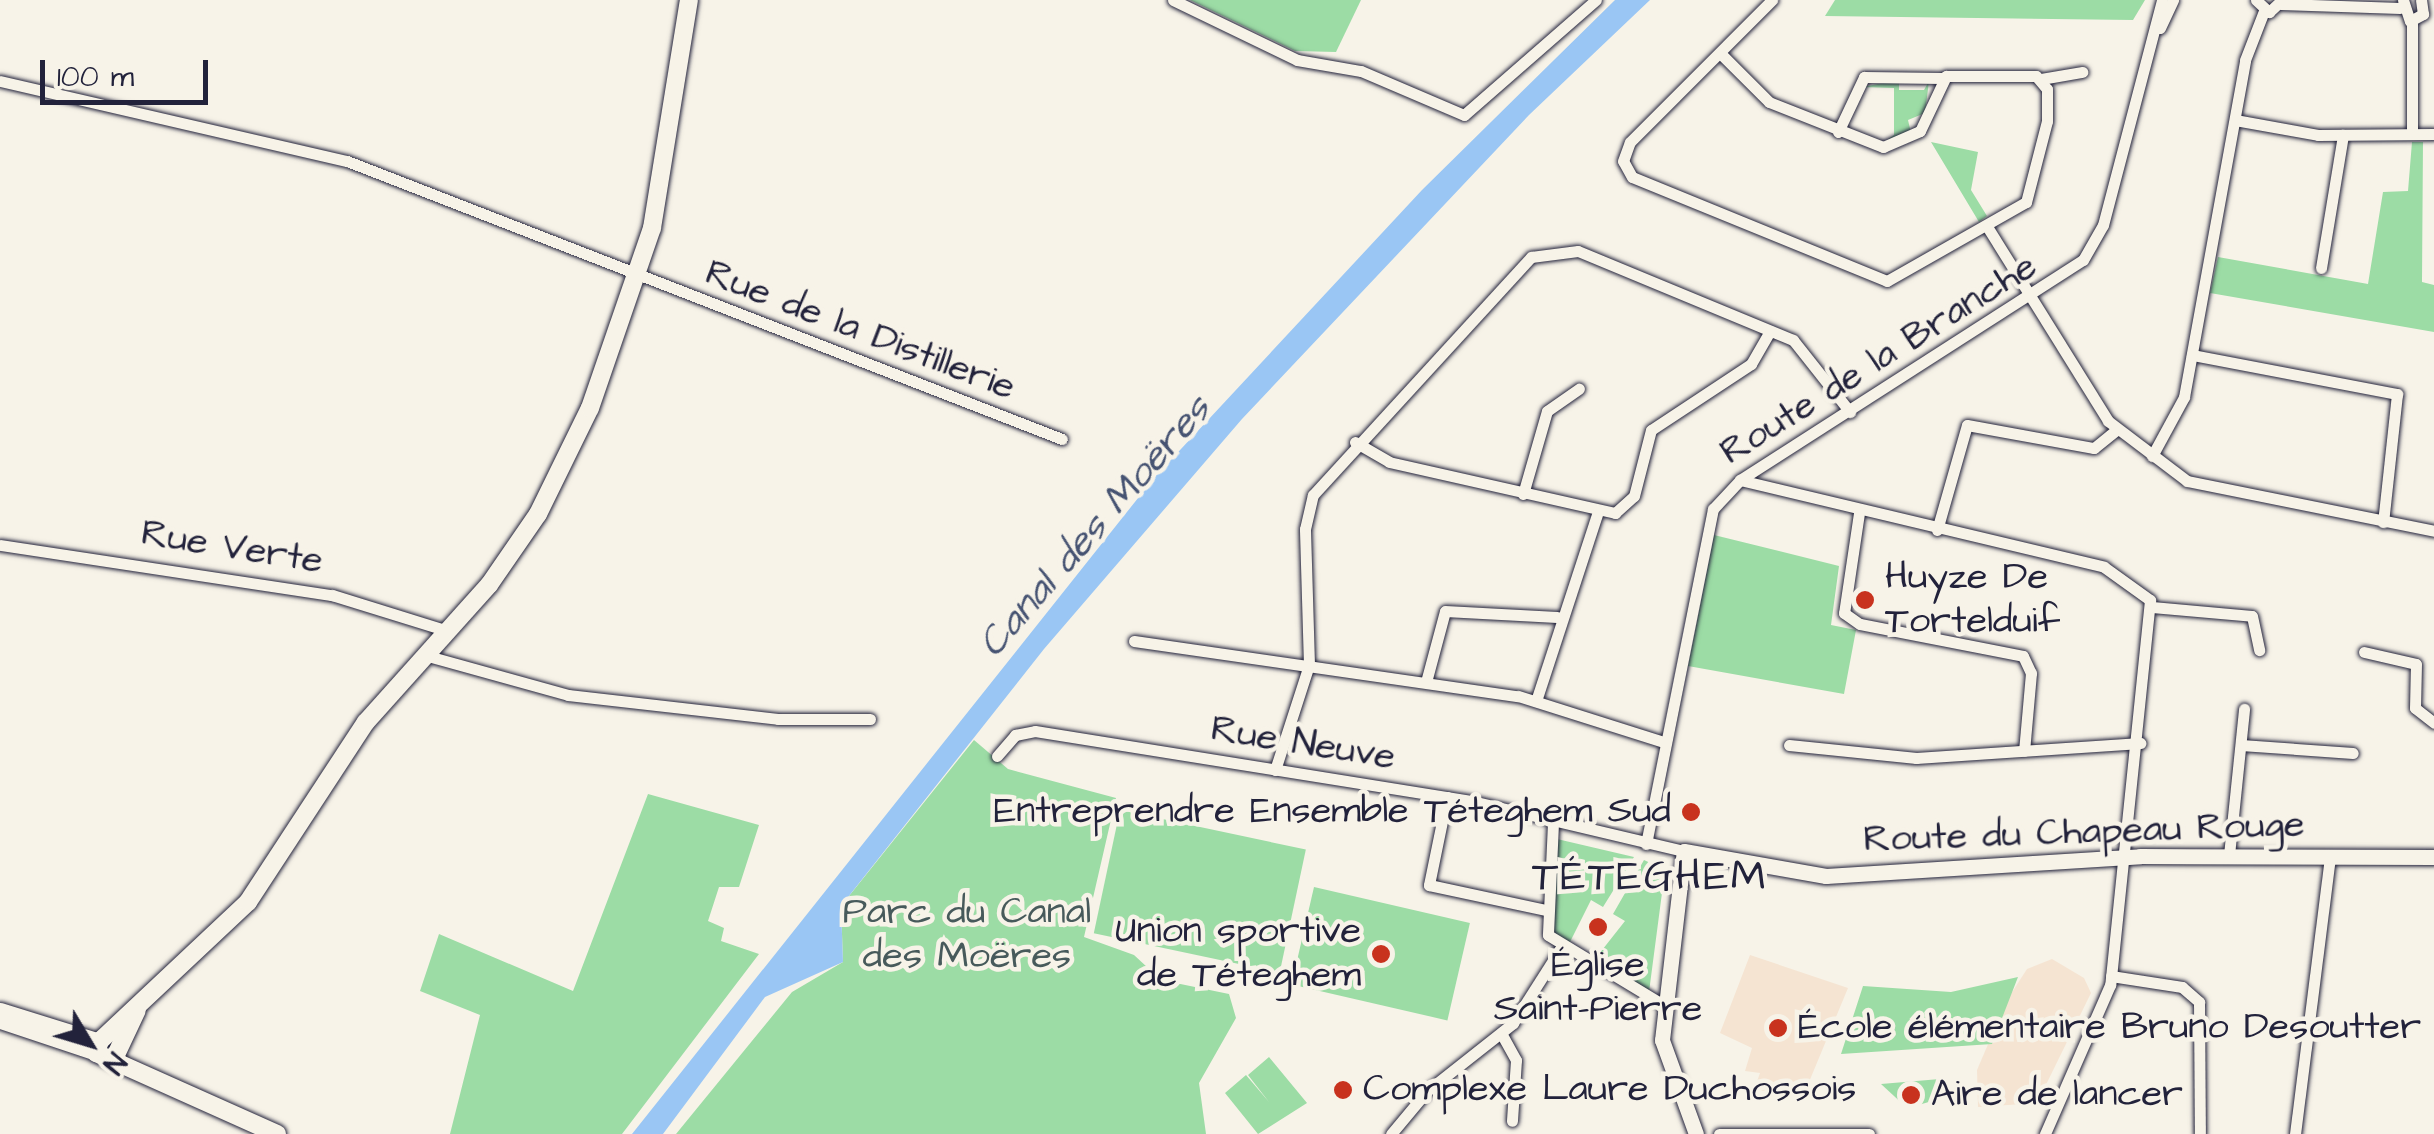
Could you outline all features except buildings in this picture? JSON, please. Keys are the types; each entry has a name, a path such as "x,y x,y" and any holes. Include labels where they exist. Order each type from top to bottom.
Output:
{"main road":[{"path":"271,1131 107,1050 157,988 258,890 351,743 448,631 554,487 636,277 664,180 688,0"}],"street":[{"path":"1174,0 1297,60 1361,72 1464,116 1596,0"},
{"path":"1772,0 1722,56 1630,142 1624,161 1632,177 1882,281 1904,279 1988,228 2031,194 2047,121 2040,79"},
{"name":"Route de la Branche","path":"1646,844 1704,530 1740,480 2032,299 2098,238 2162,0"},
{"name":"Route de la Branche","path":"2147,54 2172,0"},
{"path":"2256,0 2264,12"},
{"path":"2152,456 2179,413 2234,120 2264,12 2282,2 2401,4 2412,20 2412,133"},
{"path":"2412,20 2426,5"},
{"path":"1722,56 1765,100 1874,146 1905,143 1926,122 1942,78"},
{"path":"1838,132 1864,77 2040,79 2082,72"},
{"name":"Rue de la Distillerie","path":"0,81 335,157 636,277 1062,439"},
{"path":"2234,120 2343,134 2434,134"},
{"path":"2320,268 2343,134"},
{"path":"1988,228 2116,430 2152,456 2210,492 2434,531"},
{"path":"1275,770 1309,666 1308,511 1356,442 1544,250 1578,251 1770,331 1812,354 1850,412"},
{"path":"1356,442 1385,461 1598,511 1618,512 1633,500 1654,428 1750,364 1770,331"},
{"path":"2192,355 2397,394 2383,522"},
{"path":"1523,494 1546,414 1579,389"},
{"path":"1937,530 1967,425 2094,448 2116,430"},
{"path":"1740,480 1859,513 2107,568 2152,607 2252,616 2259,650"},
{"path":"1536,701 1557,617 1598,511"},
{"path":"1859,513 1844,613 1860,624 2023,656 2030,670 2024,751"},
{"name":"Rue Verte","path":"0,545 332,595 448,631"},
{"path":"2045,1134 2111,976 2140,743 2152,607"},
{"path":"1426,682 1445,611 1557,617"},
{"path":"1134,641 1536,701 1664,742"},
{"path":"2364,652 2416,664 2415,708 2434,723"},
{"path":"424,656 568,695 778,719 870,719"},
{"path":"2229,855 2244,709"},
{"name":"Rue Neuve","path":"997,756 1030,731 1448,797 1606,838 1684,851"},
{"path":"1788,745 1916,758 2140,743"},
{"path":"2240,745 2353,753"},
{"path":"1448,797 1430,884 1546,910"},
{"path":"1553,823 1547,932 1562,946 1662,1004"},
{"path":"1684,851 1662,1004 1664,1058 1696,1134"},
{"name":"Route du Chapeau Rouge","path":"1684,851 1826,876 2126,856 2434,857"},
{"path":"2294,1134 2330,856"},
{"path":"1391,1134 1426,1090 1501,1033 1562,946"},
{"path":"2111,976 2179,986 2199,1002 2200,1134"},
{"path":"0,1010 107,1050"},
{"path":"0,1020 107,1050"},
{"path":"1501,1033 1516,1060 1512,1122"},
{"path":"1718,1134 1869,1134"}],"shaded area":[{"name":"École élémentaire Bruno Desoutter","path":"1750,955 1848,988 1804,1094 1782,1083 1780,1092 1754,1090 1760,1073 1745,1071 1752,1048 1720,1033"},
{"path":"2052,959 2084,978 2091,993 2037,1103 1978,1107 1977,1070 2007,1000 2027,969"}],"green space":[{"path":"1190,0 1361,0 1336,52 1295,51"},
{"path":"1835,0 2145,0 2133,20 1825,16"},
{"path":"1899,80 1899,90 1924,90 1929,81 1925,113 1908,120 1911,133 1884,142 1894,135 1894,88 1862,87"},
{"path":"1931,142 1978,152 1971,190 1987,216 1979,222"},
{"path":"2412,142 2423,142 2422,282 2434,285 2434,332 2210,293 2218,257 2368,284 2383,192 2408,191"},
{"path":"1714,535 1839,566 1831,625 1856,630 1844,694 1688,666"},
{"name":"Parc du Canal des Moëres","path":"974,740 1008,769 1116,798 1084,937 1134,955 1161,980 1229,994 1236,1018 1199,1083 1206,1134 676,1134 792,992 843,962 841,906"},
{"path":"648,794 759,825 739,887 719,887 708,921 724,928 721,941 759,954 622,1134 450,1134 480,1015 420,991 439,934 573,991"},
{"path":"1120,810 1306,850 1280,973 1094,933"},
{"path":"1557,839 1634,857 1603,907 1591,900 1569,944 1553,933"},
{"path":"1644,860 1665,870 1649,992 1595,959 1625,921 1613,914"},
{"name":"Union sportive de Téteghem","path":"1314,887 1470,923 1447,1020 1292,984"},
{"path":"2018,977 1992,1044 1841,1054 1863,986 1951,992"},
{"path":"1269,1057 1307,1103 1258,1134 1225,1093 1246,1075 1269,1102 1248,1075"},
{"name":"Aire de lancer","path":"1940,1079 1929,1102 1907,1108 1881,1084"}],"water":[{"path":"1615,0 1650,0 1529,115 1242,419 1044,649 841,906 843,962 765,997 663,1134 632,1134 1154,478 1422,190"}],"place":[{"name":"Huyze De Tortelduif","path":"1865,600"},
{"name":"Entreprendre Ensemble Téteghem Sud","path":"1691,812"},
{"name":"Église Saint-Pierre","path":"1598,927"},
{"name":"Union sportive de Téteghem","path":"1381,954"},
{"name":"École élémentaire Bruno Desoutter","path":"1778,1028"},
{"name":"Complexe Laure Duchossois","path":"1343,1090"},
{"name":"Aire de lancer","path":"1911,1095"}],"district":[{"name":"TÉTEGHEM","path":"1650,877"}],"water label":[{"name":"Canal des Moëres","path":"1095,527"}]}
